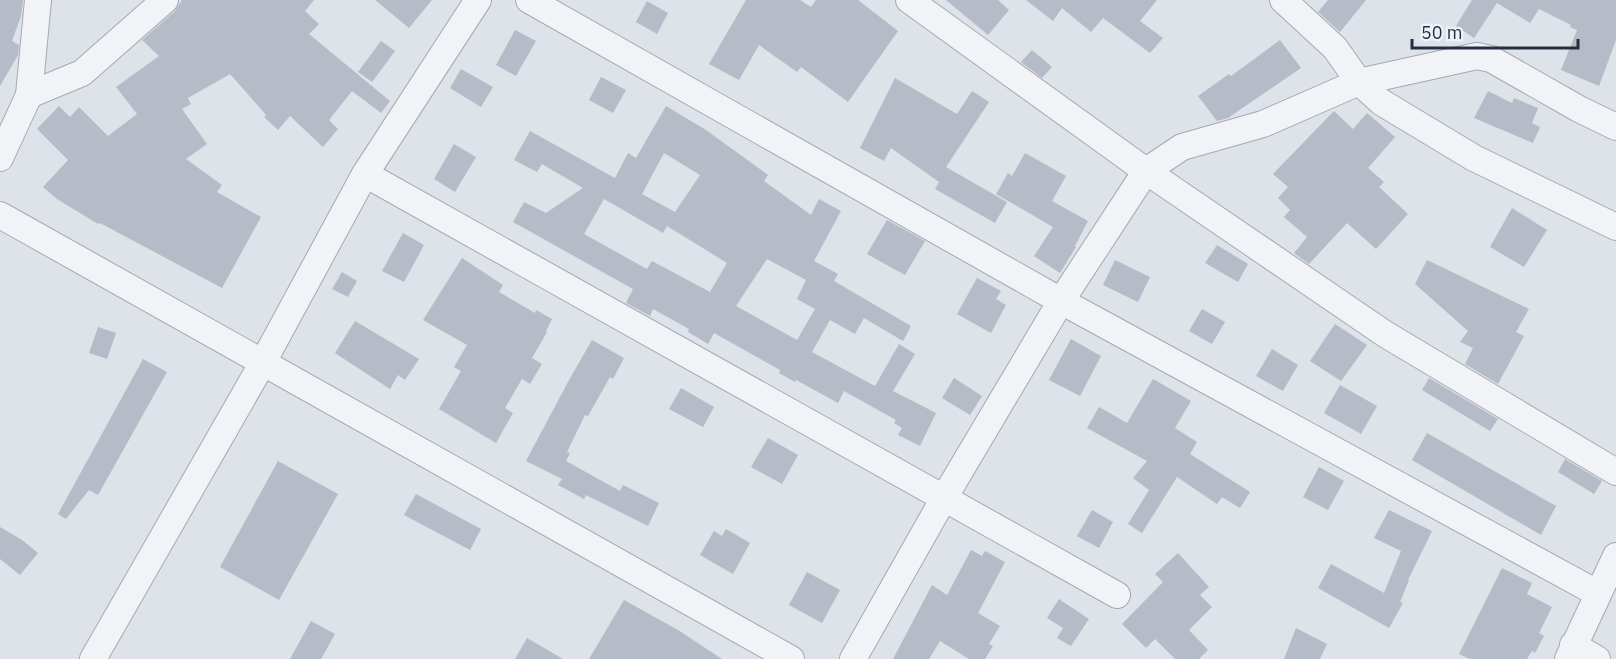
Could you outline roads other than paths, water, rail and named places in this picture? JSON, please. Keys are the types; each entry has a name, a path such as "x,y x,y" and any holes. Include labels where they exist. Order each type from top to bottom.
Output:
{"street":[{"path":"0,158 29,96 38,0"},
{"path":"29,96 82,73 165,0"},
{"path":"93,659 262,364 365,174 478,0"},
{"path":"529,0 1061,301 1597,593"},
{"path":"909,0 1146,171 1385,334 1616,472"},
{"path":"1282,0 1335,48 1359,82 1381,102 1474,158 1616,227"},
{"path":"853,659 944,498 1061,301 1146,171 1182,147 1263,124 1359,82 1477,56 1491,58 1579,109 1616,127"},
{"path":"365,174 1117,595"},
{"path":"0,215 790,659"},
{"path":"1597,659 1570,652 1616,556"}]}
